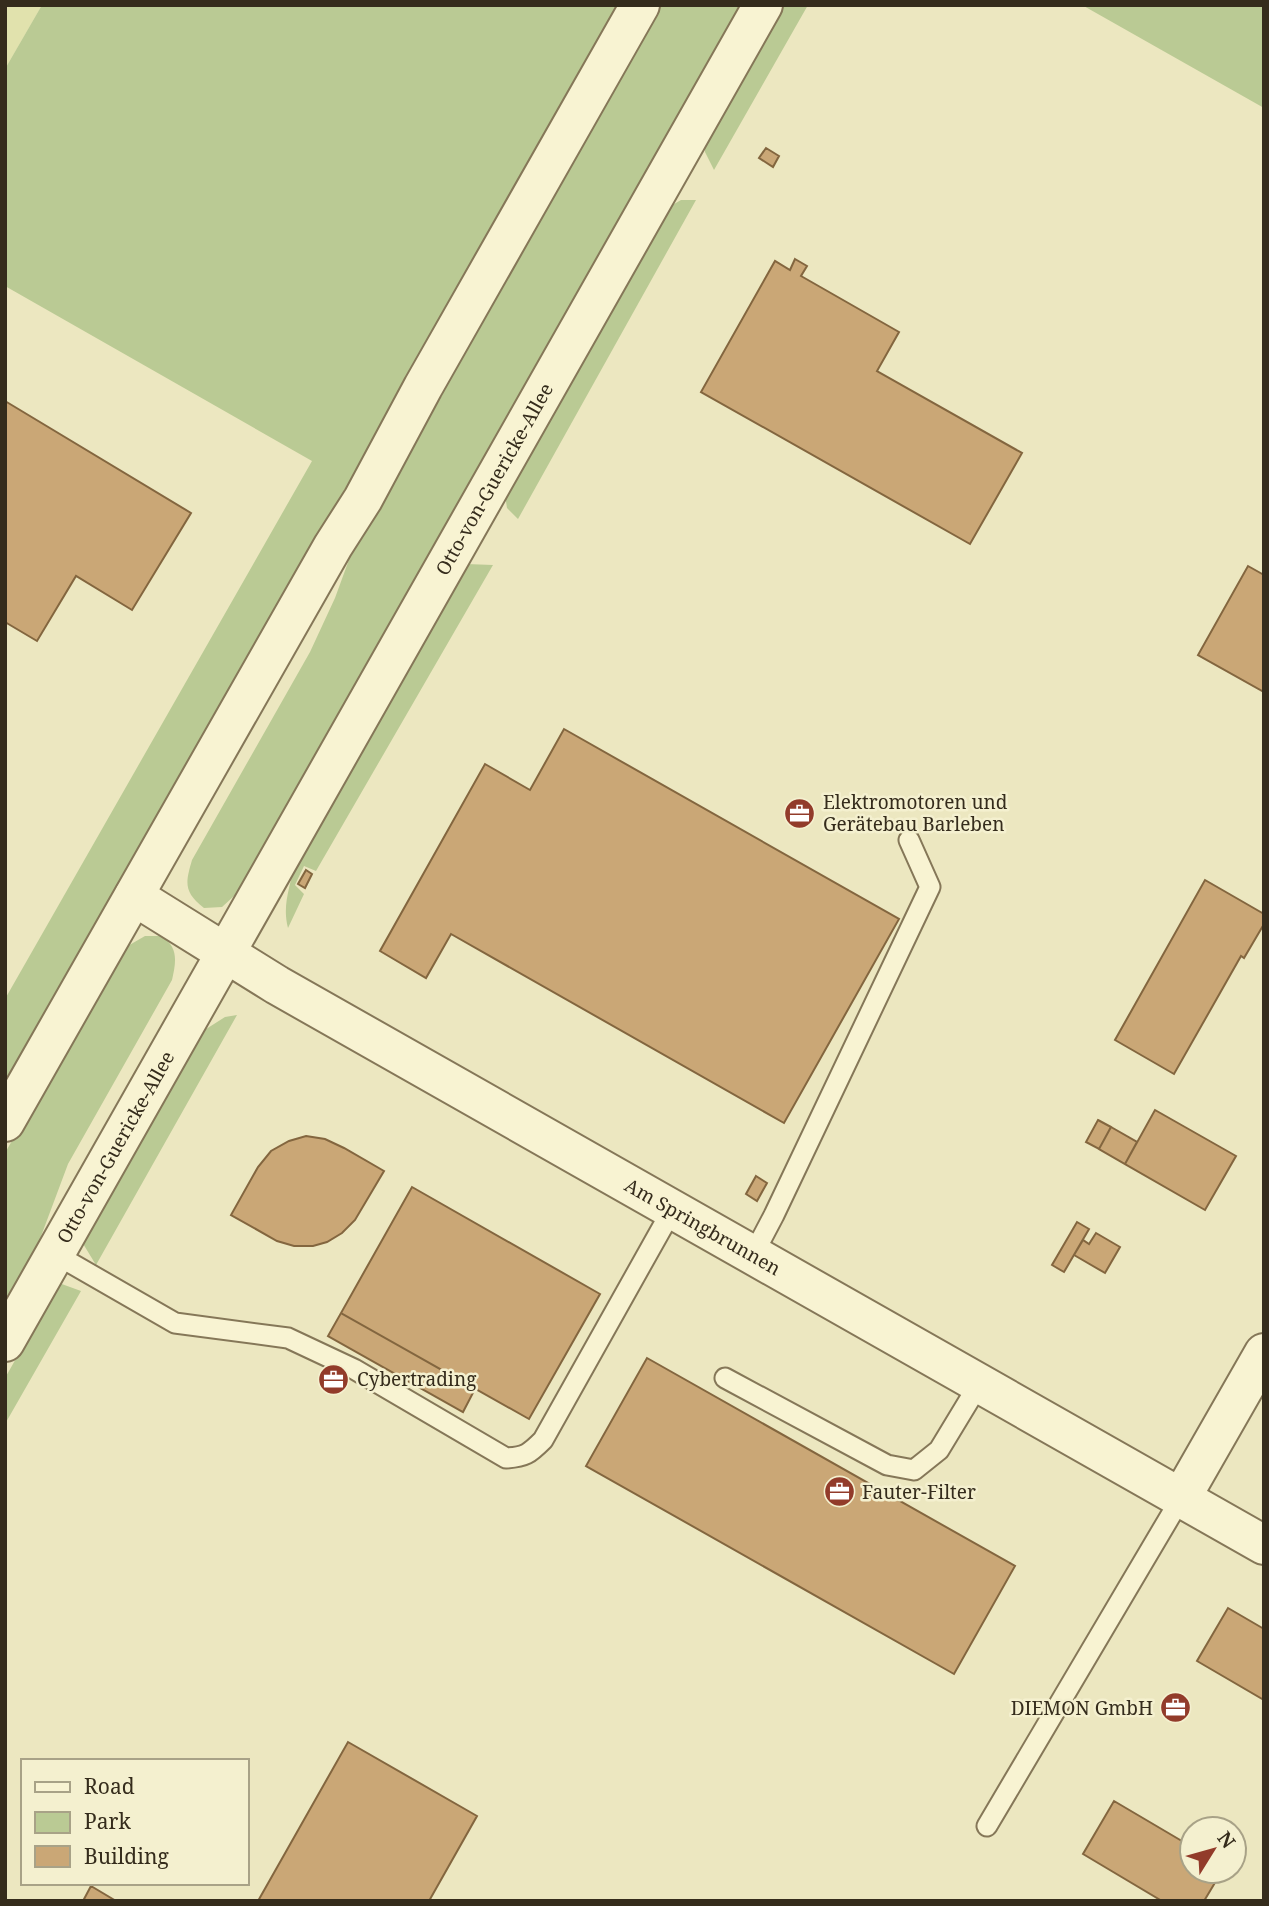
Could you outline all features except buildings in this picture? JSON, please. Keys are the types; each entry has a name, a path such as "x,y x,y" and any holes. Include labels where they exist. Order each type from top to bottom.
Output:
{"street":[{"path":"5,1122 333,546 363,499 423,387 640,5"},
{"name":"Otto-von-Guericke-Allee","path":"5,1342 763,5"},
{"path":"134,896 226,954"},
{"name":"Am Springbrunnen","path":"226,954 1264,1545"},
{"path":"1181,1498 1264,1353"}],"lane":[{"path":"753,1255 930,887 909,840"},
{"path":"55,1254 175,1323 288,1338 354,1369 506,1458 520,1458 530,1453 543,1440 672,1210"},
{"path":"725,1378 887,1465 914,1470 939,1450 979,1384"},
{"path":"987,1826 1181,1498"}],"green space":[{"path":"5,5 42,5 5,69"},
{"path":"42,5 621,5 5,1089 5,999 312,461 5,286 5,69"},
{"path":"658,5 745,5 245,886 222,907 204,908 188,887 192,860 310,652 335,598 358,535"},
{"path":"783,5 808,5 714,170 705,152 705,143"},
{"path":"1082,5 1264,5 1264,108"},
{"path":"681,200 696,200 518,519 507,508 505,495 669,207"},
{"path":"466,564 493,565 316,871 304,866 295,885 304,894 288,928 286,904 295,864"},
{"path":"145,936 161,936 171,945 175,955 172,980 68,1164 31,1263 5,1308 5,1153 100,987 126,947"},
{"path":"237,1015 96,1265 82,1242 203,1031 225,1017"},
{"path":"59,1283 81,1291 5,1424 5,1378"}],"place":[{"name":"Elektromotoren und Gerätebau Barleben","path":"800,813"},
{"name":"Cybertrading","path":"334,1379"},
{"name":"Fauter-Filter","path":"839,1492"},
{"name":"DIEMON GmbH","path":"1176,1708"}]}
